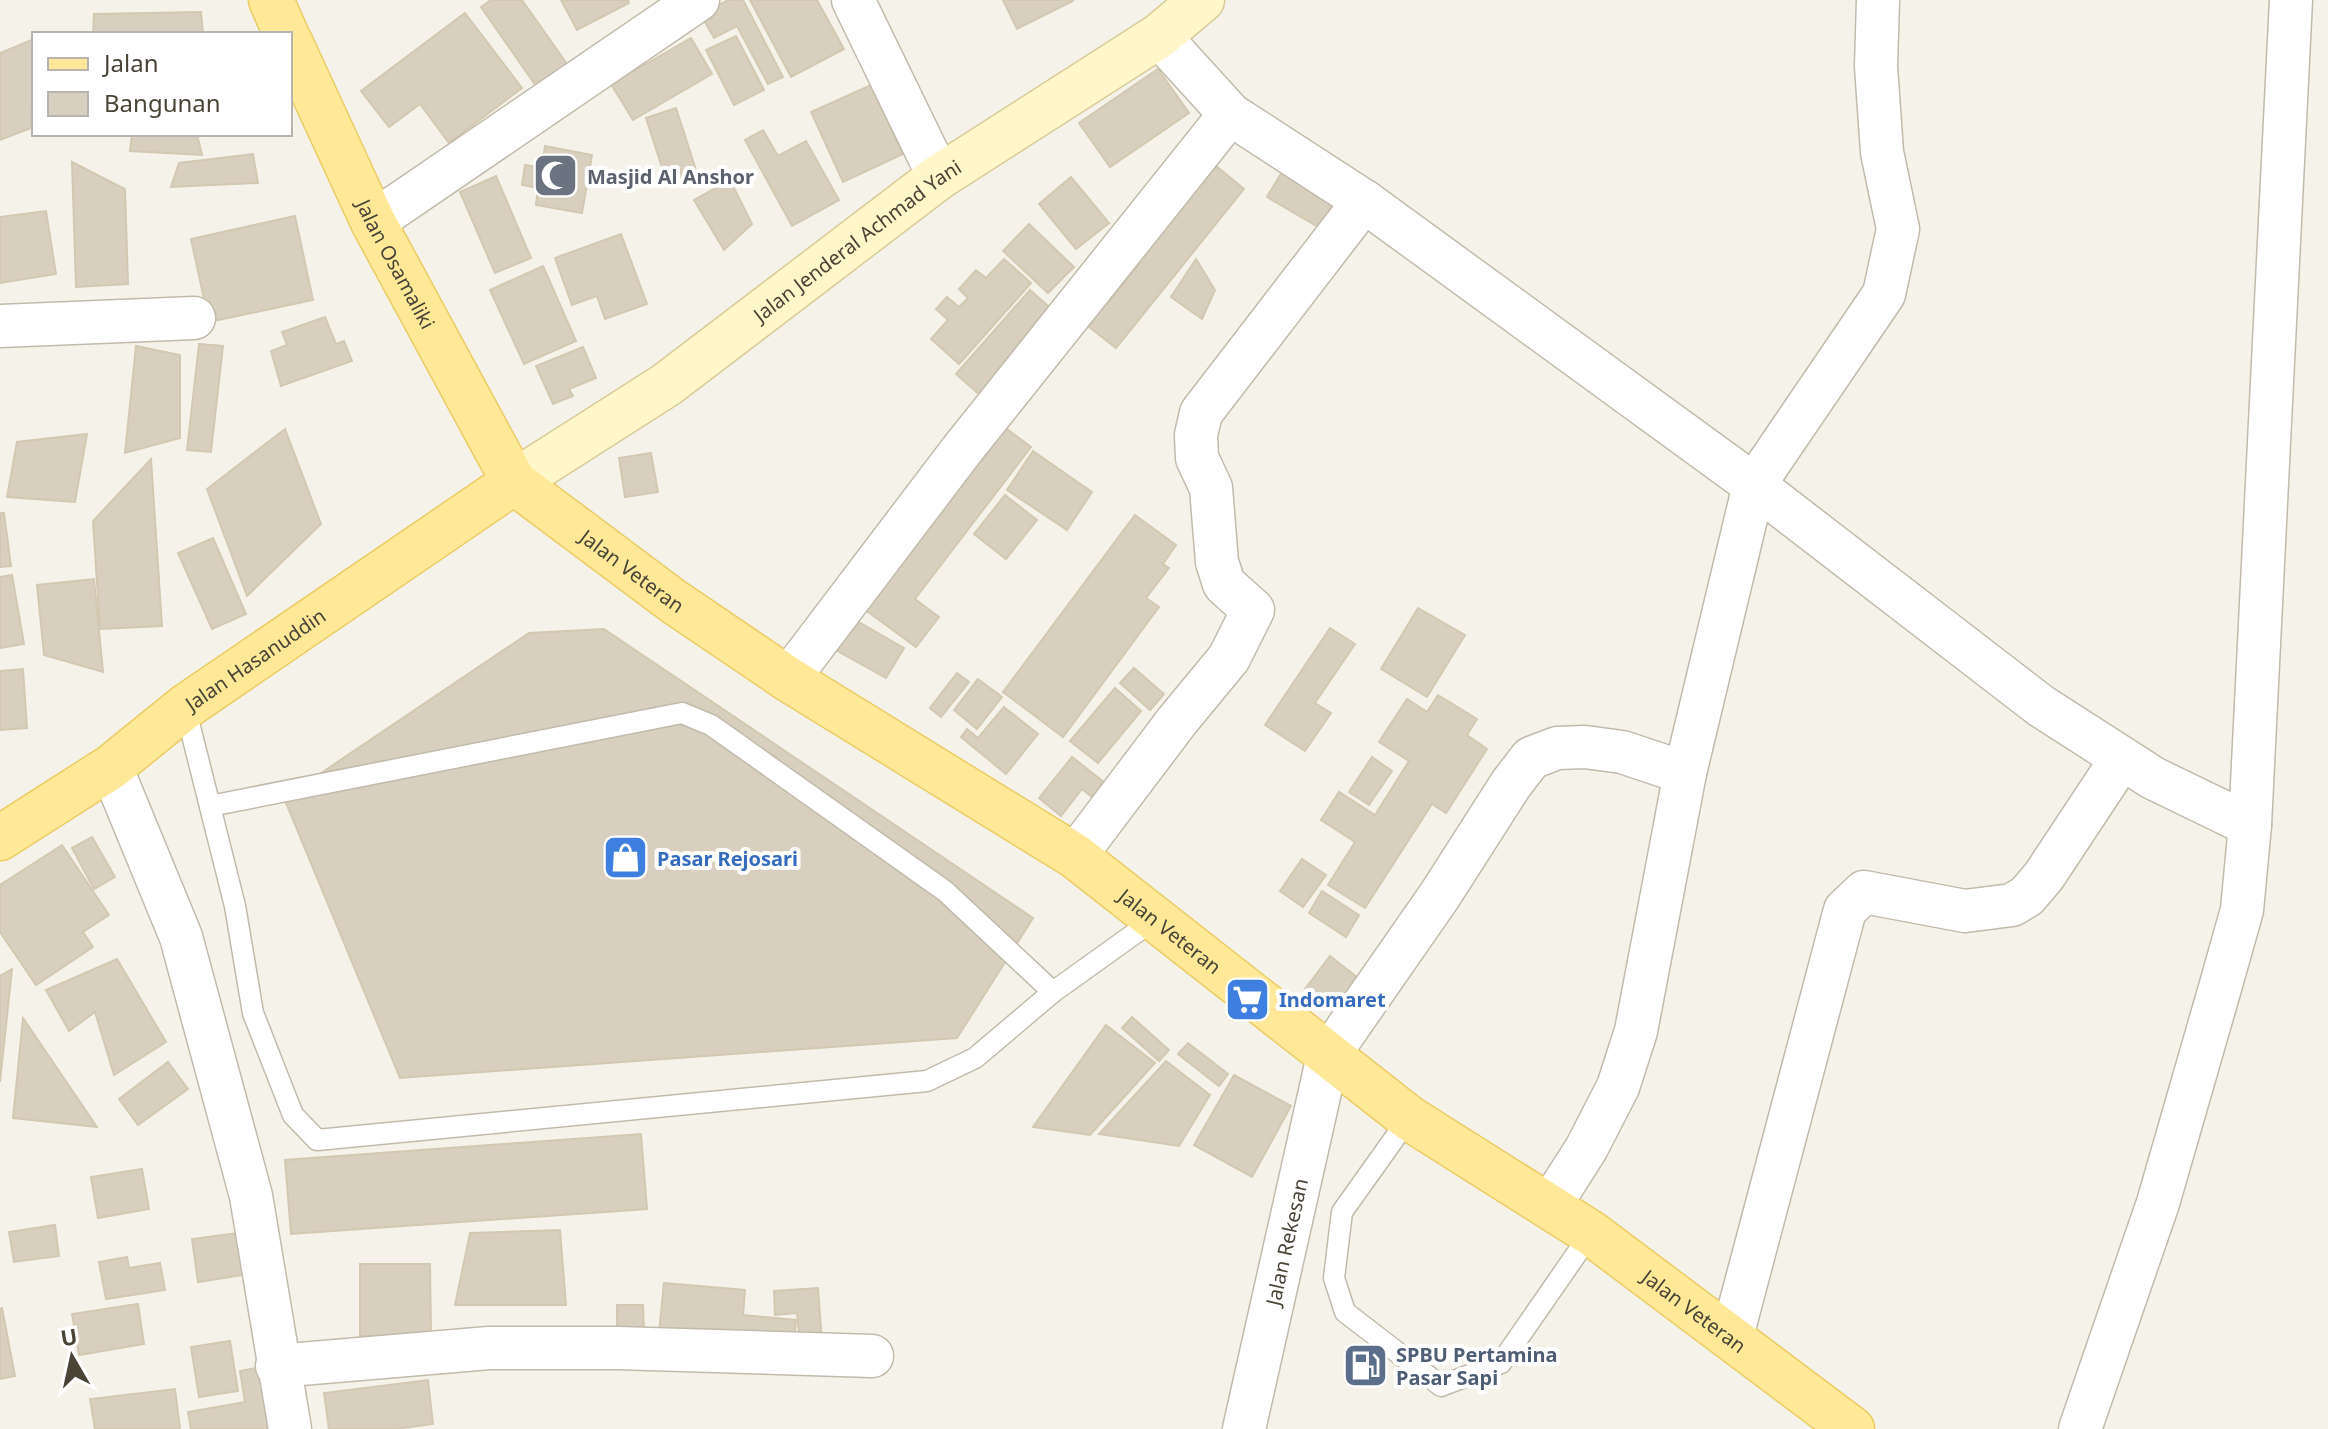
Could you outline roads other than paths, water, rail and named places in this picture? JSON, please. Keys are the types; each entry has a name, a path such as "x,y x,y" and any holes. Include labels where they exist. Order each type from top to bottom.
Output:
{"main road":[{"path":"271,0 285,32"},
{"name":"Jalan Jenderal Achmad Yani","path":"514,482 666,385 939,177 1159,36 1202,0"},
{"name":"Jalan Osamaliki","path":"292,46 373,222 514,482"},
{"name":"Jalan Veteran","path":"514,482 673,601 788,679 1075,856 1409,1118 1591,1233 1852,1429"},
{"name":"Jalan Hasanuddin","path":"0,838 111,767 185,707 514,482"}],"street":[{"path":"373,222 698,0"},
{"path":"853,0 939,177"},
{"path":"1549,1207 1586,1149 1618,1087 1636,1031 1685,773 1754,485 1884,294 1898,229 1882,152 1876,66 1878,0"},
{"path":"2080,1429 2158,1203 2242,910 2250,825 2291,0"},
{"path":"1159,36 1230,114 1364,201 1754,485 2041,706 2122,758 2250,825"},
{"path":"788,679 961,451 1230,114"},
{"path":"1075,856 1229,658 1253,610 1224,584 1217,562 1211,488 1197,458 1196,435 1201,413 1364,201"},
{"path":"0,326 194,318"},
{"path":"1328,1056 1531,758 1557,748 1585,747 1622,752 1685,773"},
{"path":"1732,1336 1845,910 1864,892 1965,911 2012,905 2027,896 2044,876 2122,758"},
{"path":"111,767 181,937 251,1196 277,1366 290,1429"},
{"name":"Jalan Rekesan","path":"1244,1429 1328,1056"},
{"path":"277,1366 489,1348 617,1348 872,1356"}],"lane":[{"path":"185,707 235,906 253,1013 293,1115 317,1140 927,1081 975,1058 1053,992 1155,919"},
{"path":"210,806 682,713 711,725 945,891 1053,992"},
{"path":"1409,1118 1342,1212 1334,1278 1345,1312 1441,1386 1501,1363 1591,1233"}],"place":[{"name":"Masjid Al Anshor","path":"556,176"},
{"name":"Pasar Rejosari","path":"626,858"},
{"name":"Indomaret","path":"1248,999"},
{"name":"SPBU Pertamina Pasar Sapi","path":"1365,1366"}]}
